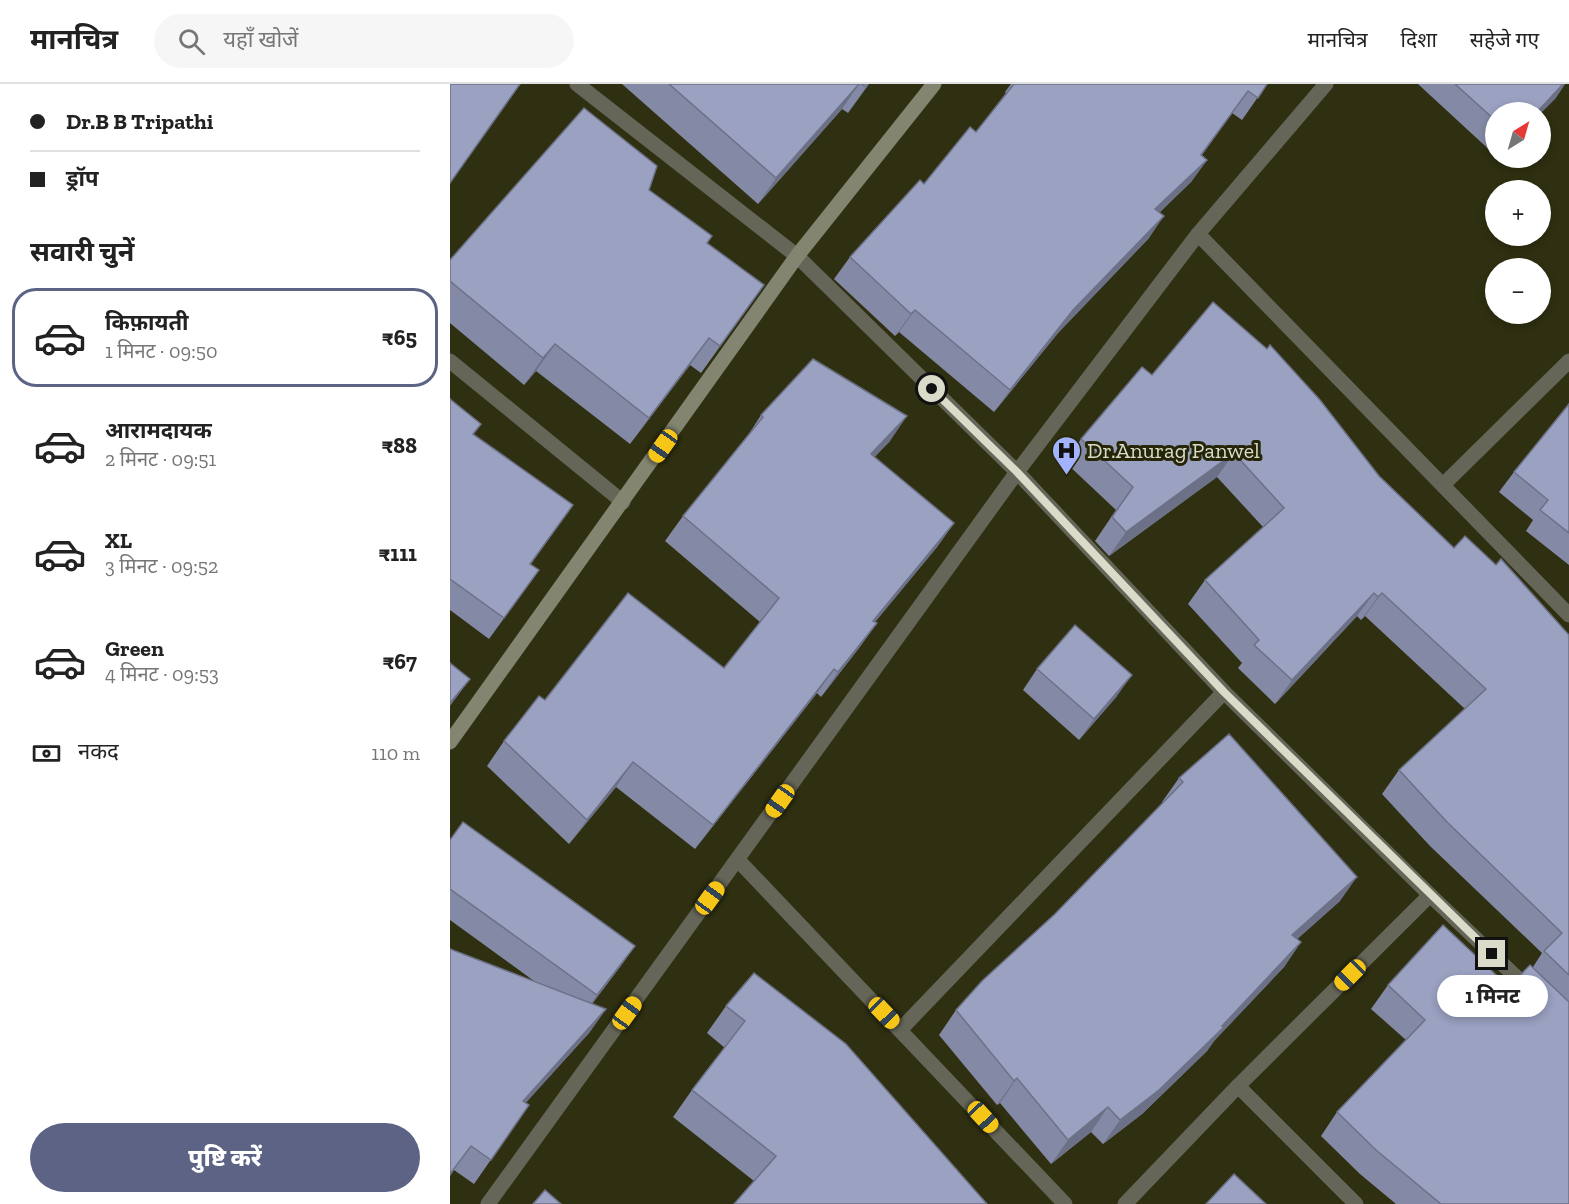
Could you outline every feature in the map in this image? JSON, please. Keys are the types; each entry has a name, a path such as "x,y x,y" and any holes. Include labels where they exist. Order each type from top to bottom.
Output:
{"street":[{"path":"577,84 797,256 1017,472 1224,692 1544,1004"},
{"path":"450,742 797,256 934,84"},
{"path":"488,1204 1017,472 1198,234 1326,84"},
{"path":"1198,234 1569,615"},
{"path":"450,361 623,502"},
{"path":"1443,484 1569,361"},
{"path":"900,1030 1224,692"},
{"path":"738,860 1065,1204"},
{"path":"1125,1204 1238,1086 1430,895"},
{"path":"1238,1086 1356,1204"}],"building":[{"path":"450,84 520,84 450,183"},
{"path":"669,84 859,84 776,178"},
{"path":"1014,84 1267,84 1258,98 1248,91 1201,155 1207,160 1155,209 1164,216 1073,310 1010,390 915,310 911,314 850,257 920,180 924,184 970,127 976,132"},
{"path":"1455,84 1563,84 1546,102 1485,102 1485,111"},
{"path":"584,108 657,166 649,190 712,236 707,243 764,285 720,346 709,338 649,418 555,344 543,358 450,281 450,260"},
{"path":"1213,302 1267,349 1270,345 1320,400 1379,476 1454,548 1465,536 1496,565 1501,559 1569,635 1569,975 1544,951 1562,933 1447,822 1399,770 1486,689 1382,593 1378,597 1374,593 1292,680 1254,645 1259,640 1205,580 1284,508 1234,453 1126,532 1112,517 1133,487 1081,439 1142,367 1152,375"},
{"path":"813,359 907,416 871,454 954,523 873,621 877,623 838,672 834,669 713,825 633,762 587,820 504,741 539,696 545,700 628,593 724,668 779,598 683,516 763,417 761,415"},
{"path":"450,399 481,424 473,434 573,505 530,564 539,570 504,618 450,579"},
{"path":"1569,404 1569,533 1540,510 1548,500 1514,472"},
{"path":"1075,625 1132,675 1094,719 1037,669"},
{"path":"450,663 470,679 450,703"},
{"path":"1229,734 1357,877 1292,935 1301,942 1222,1026 1224,1027 1159,1090 1120,1120 1108,1107 1068,1140 1017,1078 1014,1081 956,1010 982,981 1055,914 1183,782 1179,778"},
{"path":"463,822 635,946 597,995 450,889 450,840"},
{"path":"1443,925 1509,987 1530,965 1569,1002 1569,1204 1441,1204 1376,1150 1337,1112 1425,1020 1388,985"},
{"path":"450,949 606,1009 523,1101 529,1105 491,1160 471,1146 450,1174"},
{"path":"754,973 846,1044 987,1204 734,1204 776,1156 692,1090 745,1021 726,1006"},
{"path":"1234,1174 1266,1204 1206,1204"},
{"path":"545,1190 561,1204 533,1204"}],"place":[{"name":"Dr.Anurag Panwel","path":"1066,476"}],"route":[{"path":"932,389 1017,472 1224,692 1492,954"}]}
